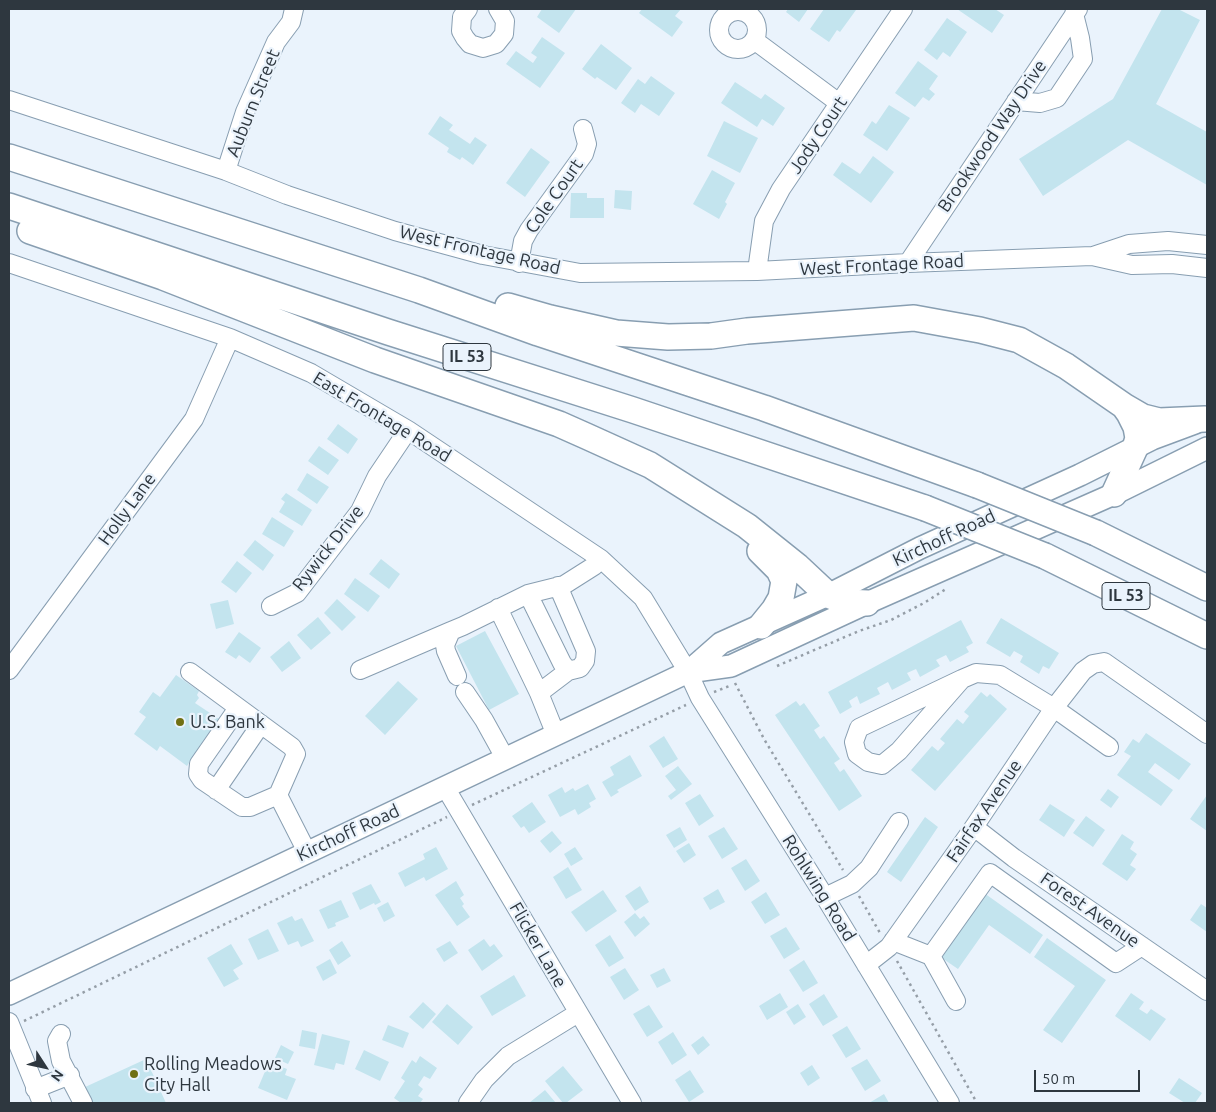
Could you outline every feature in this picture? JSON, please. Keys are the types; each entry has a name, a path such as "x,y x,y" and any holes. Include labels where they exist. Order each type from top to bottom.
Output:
{"highway":[{"name":"IL 53","path":"9,157 419,290 538,333 764,408 977,484 1096,533 1207,588"},
{"name":"IL 53","path":"9,206 388,332 633,410 925,508 1045,556 1207,636"},
{"path":"9,224 163,277 375,360 559,424 650,465 747,526 797,566 828,595 845,602 867,603"},
{"path":"419,290 504,305 550,318 616,332 668,336 711,336 747,331 914,318 980,330 1019,340 1066,366 1143,417 1159,421 1206,419"},
{"path":"1114,494 1136,448 1137,432 1124,406"},
{"path":"699,496 738,530 779,570 784,581 781,598 774,610 760,626"}],"main road":[{"name":"Kirchoff Road","path":"9,994 688,672 721,643 828,595 920,548 1152,440 1206,419"},
{"name":"Kirchoff Road","path":"688,672 731,666 867,603 1114,494 1207,448"}],"street":[{"name":"Auburn Street","path":"226,171 245,112 276,42 291,22 294,9"},
{"path":"468,9 462,17 461,32 470,44 483,48 496,44 504,34 505,21 498,9"},
{"name":"Jody Court","path":"758,271 764,221 781,189 903,9"},
{"path":"1016,101 1040,103 1057,98 1083,60 1076,11"},
{"name":"Brookwood Way Drive","path":"908,262 1076,11"},
{"path":"754,40 839,103"},
{"name":"West Frontage Road","path":"9,100 226,171 287,195 395,231 483,255 580,273 758,271 908,262 1092,256 1132,265 1172,264 1207,268"},
{"name":"Cole Court","path":"520,263 523,241 529,230 584,154 587,144 584,129"},
{"name":"West Frontage Road","path":"1092,256 1129,244 1168,241 1207,245"},
{"name":"East Frontage Road","path":"9,264 230,338 311,373 408,430 601,559 644,598 688,672"},
{"name":"Holly Lane","path":"9,670 194,418 230,338"},
{"name":"Rywick Drive","path":"271,606 297,593 360,511 377,476 408,430"},
{"path":"360,670 463,626 528,594 558,586 571,580 601,559"},
{"path":"539,693 568,671 580,668 586,661 586,652 558,586"},
{"path":"528,594 562,663 568,671"},
{"path":"498,608 539,693 556,735"},
{"path":"451,631 445,645 446,650 461,684 506,758"},
{"name":"Fairfax Avenue","path":"866,965 889,947 974,828 1054,708 1083,671 1093,664 1104,662 1207,734"},
{"path":"190,672 292,747 296,754 278,795 250,807 242,807 202,780 198,774 200,764 238,708"},
{"name":"Rohlwing Road","path":"688,672 700,698 825,897 950,1103"},
{"path":"962,679 899,751 882,765 868,762 857,754 854,742 859,728 962,679 976,673 1000,675 1054,708 1109,748"},
{"path":"216,790 261,724"},
{"name":"Flicker Lane","path":"445,787 632,1103"},
{"path":"278,795 307,852"},
{"path":"825,897 852,884 869,868 899,822"},
{"name":"Forest Avenue","path":"974,828 1014,858 1207,991"},
{"path":"999,879 1014,858"},
{"path":"931,956 990,873 1116,963 1142,946"},
{"path":"893,941 931,956 956,1001"},
{"path":"468,1103 484,1080 508,1056 578,1013"},
{"path":"9,1022 38,1096 70,1075"},
{"path":"61,1034 57,1041 61,1061 83,1103"}],"path":[{"path":"33,1016 680,707"}],"building":[{"path":"542,9 576,9 559,33 537,17"},
{"path":"642,9 681,9 675,16 683,22 672,37 639,13"},
{"path":"788,9 808,9 799,22 786,12"},
{"path":"824,9 856,10 840,32 837,30 829,42 810,29"},
{"path":"957,9 995,9 1004,15 992,33"},
{"path":"1162,9 1178,9 1200,20 1156,104 1207,132 1207,185 1128,140 1043,196 1019,159 1113,99"},
{"path":"947,18 967,32 950,57 943,52 937,60 924,50"},
{"path":"542,37 565,53 540,88 506,64 516,51 533,63 537,57 531,53"},
{"path":"601,44 632,68 616,90 597,77 595,79 582,69"},
{"path":"918,61 938,76 929,89 935,94 929,101 923,97 915,107 895,93"},
{"path":"651,76 675,93 659,116 641,104 635,113 621,103 638,79 645,84"},
{"path":"735,82 761,99 765,94 785,108 773,126 762,119 757,127 721,103"},
{"path":"889,105 910,118 887,151 863,135 872,121 876,124"},
{"path":"440,116 453,125 449,130 470,144 475,137 487,145 473,165 462,157 460,160 447,152 449,148 428,134"},
{"path":"724,121 758,138 740,173 707,156"},
{"path":"531,148 550,162 525,197 506,183"},
{"path":"873,156 894,172 871,203 833,175 842,162 860,174"},
{"path":"712,170 735,183 719,219 693,204"},
{"path":"615,190 632,191 631,210 614,208"},
{"path":"571,193 587,193 587,198 604,198 604,218 570,218"},
{"path":"338,424 358,439 348,454 327,439"},
{"path":"319,446 339,460 328,475 308,461"},
{"path":"307,473 329,487 317,504 297,490"},
{"path":"286,493 312,510 302,526 279,512 285,502 281,499"},
{"path":"272,517 294,531 284,547 262,534"},
{"path":"255,540 274,555 263,571 243,555"},
{"path":"381,559 400,574 389,589 369,574"},
{"path":"237,561 252,573 236,593 221,582"},
{"path":"355,578 380,596 368,612 344,594"},
{"path":"337,599 356,617 342,631 324,613"},
{"path":"228,600 234,624 216,629 210,604"},
{"path":"318,617 331,633 311,650 297,635"},
{"path":"1001,618 1059,653 1049,669 1043,666 1039,674 1020,662 1023,656 1014,651 1010,657 986,643"},
{"path":"961,620 973,643 966,647 969,652 950,662 946,655 936,660 940,666 920,677 916,669 907,673 911,680 892,690 888,682 877,688 880,694 860,704 857,696 849,701 852,707 840,714 828,692"},
{"path":"485,631 519,694 489,710 456,646"},
{"path":"239,632 261,648 250,663 239,655 236,659 225,652"},
{"path":"289,641 301,658 282,672 270,657"},
{"name":"U.S. Bank","path":"176,675 199,691 197,695 199,698 195,703 219,719 208,735 222,745 212,760 198,749 187,766 160,746 157,751 134,734 146,717 139,712 153,692 160,697"},
{"path":"398,681 418,699 385,735 365,716"},
{"path":"981,692 987,697 990,694 1007,709 935,791 911,770 932,746 938,751 945,743 940,739 957,719 963,724 969,716 964,712"},
{"path":"796,701 800,706 804,703 820,726 814,730 820,739 824,736 840,759 834,763 840,772 844,769 862,796 839,811 775,715"},
{"path":"1146,733 1191,764 1179,780 1155,763 1148,772 1173,790 1161,806 1117,775 1131,756 1124,752 1133,739 1139,743"},
{"path":"664,736 678,759 663,768 649,746"},
{"path":"630,755 642,776 617,790 619,792 611,797 602,782 614,775 610,767"},
{"path":"678,766 692,784 671,800 668,796 676,790 665,776"},
{"path":"588,784 596,799 589,803 591,807 578,815 575,809 560,817 548,795 562,787 565,793 573,788 575,791"},
{"path":"1108,789 1119,797 1111,808 1100,800"},
{"path":"700,794 714,816 699,826 685,803"},
{"path":"1207,795 1207,831 1190,819"},
{"path":"532,802 546,822 529,833 524,826 521,828 512,816"},
{"path":"1050,804 1075,820 1064,837 1039,820"},
{"path":"1086,816 1105,830 1093,847 1073,833"},
{"path":"925,817 938,827 901,882 887,872"},
{"path":"680,827 687,840 674,848 666,835"},
{"path":"724,827 738,849 722,859 708,836"},
{"path":"552,831 562,843 550,853 540,841"},
{"path":"1122,834 1134,842 1130,849 1137,854 1130,865 1136,869 1127,881 1102,864"},
{"path":"689,843 696,855 684,863 676,851"},
{"path":"436,847 448,869 426,881 424,877 405,887 398,873 425,859 423,854"},
{"path":"575,847 583,859 571,866 564,854"},
{"path":"746,859 760,881 745,891 731,868"},
{"path":"568,867 582,890 566,899 553,877"},
{"path":"456,881 464,895 460,898 464,904 462,906 470,917 457,926 435,895"},
{"path":"371,884 381,902 375,905 374,903 360,910 352,893"},
{"path":"640,886 649,902 635,911 625,896"},
{"path":"718,889 725,902 710,910 703,898"},
{"path":"603,890 617,911 586,932 571,912"},
{"path":"766,892 780,915 765,924 751,902"},
{"path":"984,893 1043,935 1030,954 989,925 958,969 939,956"},
{"path":"341,900 349,917 335,923 336,926 328,929 319,910"},
{"path":"388,902 395,916 384,922 377,908"},
{"path":"1201,904 1207,908 1207,932 1190,920"},
{"path":"635,913 640,919 644,916 650,924 635,937 624,922"},
{"path":"292,916 295,921 302,918 314,941 301,947 298,941 288,945 277,923"},
{"path":"786,927 800,949 784,959 770,936"},
{"path":"268,929 279,951 258,960 248,939"},
{"path":"610,935 624,958 609,967 595,945"},
{"path":"1047,938 1106,980 1062,1043 1043,1030 1075,986 1034,957"},
{"path":"484,939 490,947 494,944 503,956 482,971 468,950"},
{"path":"342,941 351,956 338,965 329,950"},
{"path":"450,941 458,953 444,962 436,949"},
{"path":"231,944 243,964 233,970 239,979 224,987 207,958"},
{"path":"330,959 337,973 323,981 316,967"},
{"path":"804,960 818,983 803,992 789,970"},
{"path":"625,968 639,990 624,1000 610,977"},
{"path":"664,968 671,981 657,988 650,975"},
{"path":"514,975 526,996 492,1016 480,996"},
{"path":"780,993 788,1007 767,1020 759,1006"},
{"path":"1131,993 1144,1002 1139,1009 1147,1014 1151,1009 1166,1019 1150,1041 1115,1016"},
{"path":"824,994 838,1017 823,1026 809,1004"},
{"path":"423,1002 436,1014 423,1029 409,1017"},
{"path":"447,1004 473,1027 458,1045 432,1022"},
{"path":"798,1004 806,1017 794,1025 786,1012"},
{"path":"649,1005 663,1027 647,1037 633,1014"},
{"path":"388,1025 409,1033 403,1048 382,1040"},
{"path":"847,1026 861,1049 846,1058 832,1035"},
{"path":"302,1030 317,1033 315,1049 299,1046"},
{"path":"673,1032 687,1055 672,1065 658,1042"},
{"path":"322,1034 350,1041 344,1065 336,1063 334,1070 314,1065"},
{"path":"703,1036 710,1045 698,1055 691,1045"},
{"path":"281,1045 294,1052 288,1064 275,1058"},
{"path":"364,1050 389,1062 380,1081 355,1069"},
{"path":"420,1056 437,1068 430,1079 424,1076 418,1085 423,1089 418,1096 423,1099 420,1103 401,1103 394,1098 405,1081 401,1078 412,1060 416,1063"},
{"name":"Rolling Meadows City Hall","path":"146,1059 166,1103 90,1103 83,1088"},
{"path":"867,1059 881,1081 865,1091 851,1068"},
{"path":"269,1062 287,1069 285,1075 296,1079 287,1100 258,1088"},
{"path":"812,1065 820,1078 808,1086 800,1073"},
{"path":"563,1066 583,1090 566,1103 563,1103 545,1081"},
{"path":"690,1070 704,1092 689,1102 675,1080"},
{"path":"1179,1078 1202,1093 1195,1103 1185,1103 1169,1093"},
{"path":"545,1090 556,1103 529,1103"},
{"path":"884,1094 889,1103 869,1103"}],"place":[{"name":"U.S. Bank","path":"180,722"},
{"name":"Rolling Meadows City Hall","path":"134,1074"}]}
